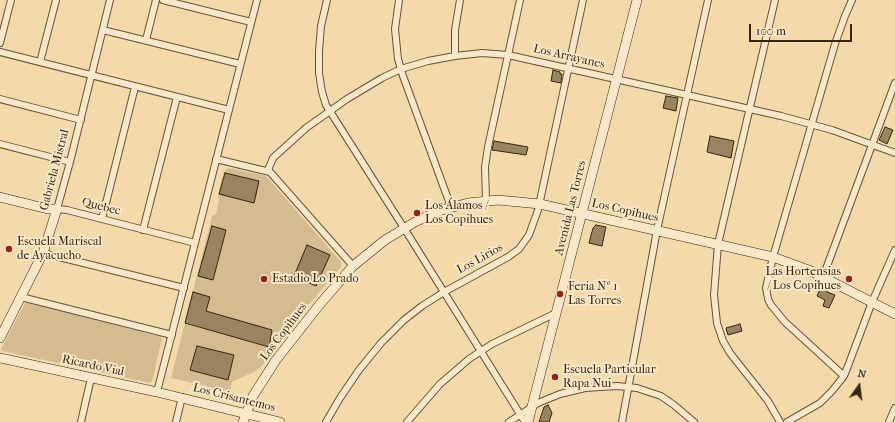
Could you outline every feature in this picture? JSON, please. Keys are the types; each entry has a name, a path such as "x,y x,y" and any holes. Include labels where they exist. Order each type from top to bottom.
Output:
{"street":[{"path":"0,44 11,0"},
{"path":"40,62 56,0"},
{"name":"Gabriela Mistral","path":"0,338 43,253 70,162 110,0"},
{"path":"146,40 156,0"},
{"path":"163,0 251,22"},
{"path":"157,392 257,0"},
{"path":"327,0 321,26 319,64 322,92 326,105 525,422"},
{"path":"399,0 395,38 398,59 451,207"},
{"path":"455,56 456,30 460,0"},
{"path":"486,200 485,166 488,147 520,0"},
{"name":"Los Lirios","path":"326,422 349,385 381,343 413,312 444,292 503,261 519,249 527,238 533,228 540,204 583,0"},
{"name":"Avenida Las Torres","path":"528,422 637,0"},
{"path":"622,422 657,230 708,0"},
{"path":"775,0 718,244 714,295 716,317 720,335 730,353 762,393 780,422"},
{"path":"844,376 791,328 771,305 767,294 766,283 839,30 852,0"},
{"path":"103,30 240,64"},
{"path":"0,52 229,110"},
{"name":"Los Arrayanes","path":"268,170 271,159 280,150 329,111 364,88 401,69 428,61 482,53 508,55 749,108 812,124 895,153"},
{"path":"823,277 895,83"},
{"path":"102,219 135,87"},
{"path":"144,230 177,97"},
{"path":"0,99 80,120"},
{"path":"0,144 70,162"},
{"path":"216,158 268,170 272,173 353,266"},
{"name":"Quebec","path":"0,196 48,209 67,210 195,243"},
{"name":"Los Copihues","path":"244,418 253,396 276,360 320,304 353,266 376,246 404,228 427,216 451,207 486,200 510,200 540,204 773,257 798,265 895,314"},
{"path":"788,422 820,403 844,376 872,302 895,250"},
{"path":"43,253 184,288"},
{"path":"21,297 172,335"},
{"path":"407,422 424,400 457,367 480,351 556,313"},
{"name":"Ricardo Vial","path":"0,358 182,398"},
{"path":"81,422 91,378"},
{"path":"509,422 520,414 549,398 573,391 596,387 628,386 646,390 661,396 694,422"},
{"path":"176,422 182,398"},
{"name":"Los Crisantemos","path":"182,398 244,418 280,422"},
{"path":"889,422 895,408"}],"shaded area":[{"name":"Estadio Lo Prado","path":"229,168 266,176 341,262 341,267 274,346 262,366 254,372 232,382 230,392 171,378 212,216 216,214 219,199 218,196 224,171"},
{"path":"28,302 161,337 162,339 152,381 150,383 2,351 1,349 25,303"}],"building":[{"path":"553,70 562,74 561,83 551,81"},
{"path":"666,96 678,98 676,111 663,108"},
{"path":"885,127 893,130 887,144 879,140"},
{"path":"710,136 734,141 731,158 707,152"},
{"path":"494,141 528,147 526,155 492,150"},
{"path":"225,173 259,181 254,203 219,194"},
{"path":"596,225 606,227 602,246 589,243 593,228"},
{"path":"212,226 226,230 213,280 198,276"},
{"path":"307,245 330,255 316,286 294,276"},
{"path":"821,287 828,289 827,292 835,295 829,308 823,306 825,300 817,296"},
{"path":"193,292 210,297 206,311 272,330 269,347 185,323"},
{"path":"740,324 742,331 728,335 726,328"},
{"path":"197,346 234,355 228,380 190,370"},
{"path":"548,405 552,413 549,422 539,422 544,407"}],"place":[{"name":"Los Álamos / Los Copihues","path":"417,213"},
{"name":"Escuela Mariscal de Ayacucho","path":"9,249"},
{"name":"Estadio Lo Prado","path":"264,279"},
{"name":"Las Hortensias / Los Copihues","path":"849,279"},
{"name":"Feria Nº 1 Las Torres","path":"560,294"},
{"name":"Escuela Particular Rapa Nui","path":"555,377"}]}
